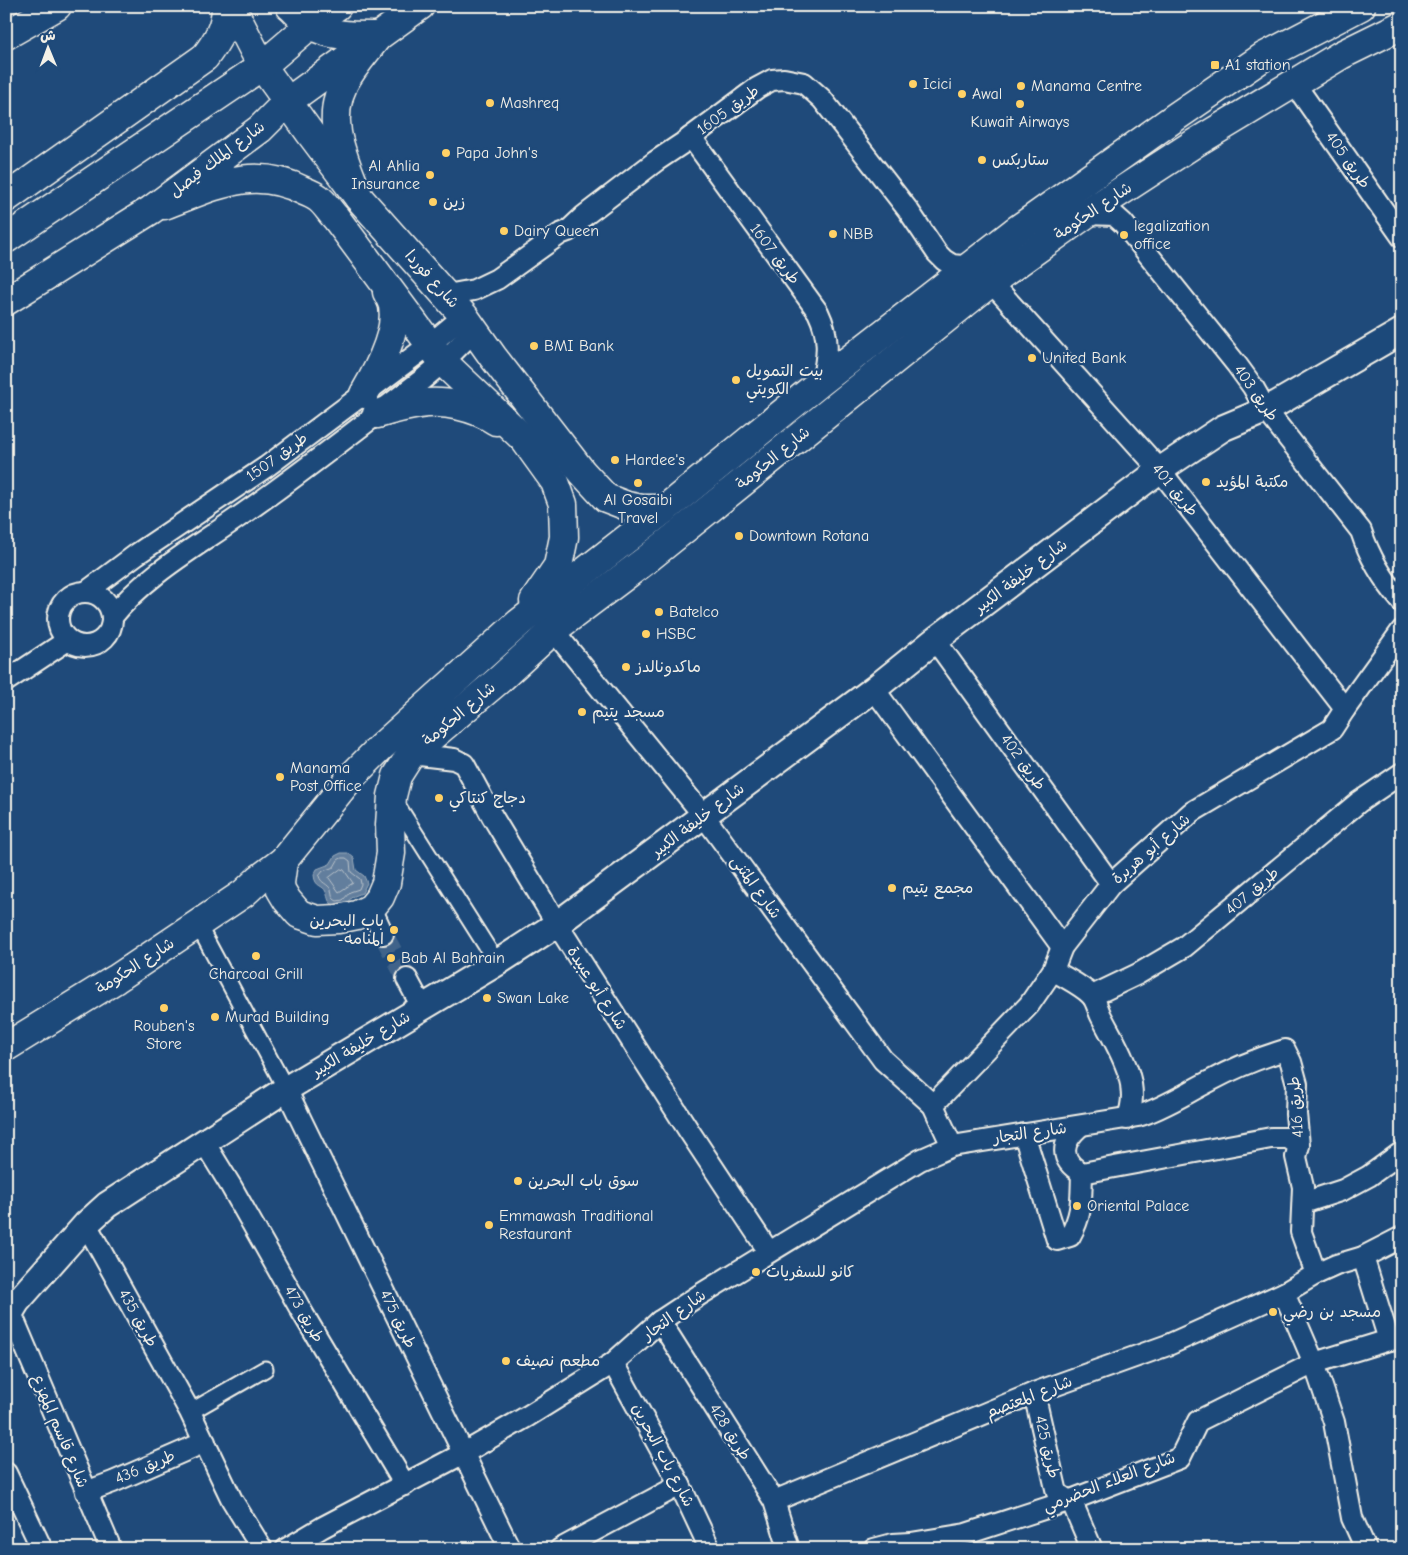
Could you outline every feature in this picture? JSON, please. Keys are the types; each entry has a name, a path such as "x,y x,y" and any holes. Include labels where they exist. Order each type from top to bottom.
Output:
{"main road":[{"path":"6,198 205,57 221,35 226,18 226,6"},
{"name":"شارع فوردا","path":"231,6 262,66 359,198 470,323 493,357 582,472 606,498 627,506 642,509 665,509"},
{"path":"290,6 310,25 344,36 378,36"},
{"path":"6,239 262,66 310,25 336,6"},
{"name":"شارع الملك فيصل","path":"6,301 151,210 260,129 287,102 420,6"},
{"name":"شارع الحكومة","path":"371,908 380,897 386,883 391,853 390,824 396,776 411,754 500,679 553,630 646,560 981,273 1176,116 1263,57 1361,6"},
{"path":"6,35 56,8"},
{"name":"شارع الحكومة","path":"6,1047 116,979 244,893 283,861 351,777 375,753 519,623 665,509 822,381 981,273 1086,214 1187,148 1341,55 1402,25"},
{"path":"359,198 336,137 336,116 338,100 344,83 378,36"},
{"path":"151,210 230,181 257,177 277,180 319,198 336,218 436,354 524,439 554,482 563,504 564,537 558,566 519,623"},
{"path":"385,286 393,307 393,323 378,371 371,404 456,404 486,414 524,439"},
{"path":"283,861 281,890 299,914 317,920 338,919 357,915 371,908"}],"street":[{"name":"طريق 1605","path":"447,296 474,290 497,279 560,234 568,231 584,216 642,172 757,88 772,80 784,79 804,83 822,99 908,210 937,253 944,260 981,273"},
{"name":"طريق 405","path":"1294,83 1402,237"},
{"name":"طريق 1607","path":"691,137 818,312 825,326 827,345 822,381"},
{"name":"طريق 403","path":"1086,214 1114,215 1123,223 1236,365 1253,387 1266,410 1361,531 1382,573 1402,602"},
{"name":"طريق 401","path":"981,273 1160,470 1345,708"},
{"name":"طريق 1507","path":"112,616 124,602 157,572 238,518 371,404 436,354 470,323"},
{"name":"شارع خليفة الكبير","path":"9,1317 17,1302 86,1224 107,1205 286,1089 497,963 557,924 874,689 935,640 1160,470 1223,428 1266,410 1402,330"},
{"name":"طريق 1507","path":"86,592 137,554 266,467 371,404"},
{"path":"86,592 100,597 106,602 112,616 108,632 97,643 82,645 66,638 59,625 60,610 70,597 86,592"},
{"name":"شارع المثنى","path":"553,630 704,816 883,1060 933,1105 952,1146"},
{"name":"شارع أبو هريرة","path":"933,1105 1029,1005 1053,970 1062,948 1111,884 1192,812 1332,729 1345,708 1402,630"},
{"path":"6,675 66,638"},
{"path":"6,681 66,638"},
{"name":"طريق 402","path":"935,640 1111,884"},
{"path":"874,689 1062,948"},
{"name":"شارع أبو عبيدة","path":"411,754 454,759 464,764 492,816 557,924 769,1252"},
{"name":"طريق 407","path":"1092,996 1138,974 1184,947 1359,802 1402,773"},
{"path":"392,796 497,963"},
{"path":"371,908 383,934"},
{"path":"198,925 286,1089"},
{"path":"1053,970 1092,996 1100,1016 1120,1052 1132,1086 1132,1103 1127,1119"},
{"path":"407,979 422,1007"},
{"name":"طريق 416","path":"1127,1119 1160,1108 1210,1080 1255,1059 1285,1050 1291,1062 1297,1084 1296,1114 1299,1145 1296,1157 1303,1187 1301,1232 1316,1274"},
{"name":"طريق 475","path":"286,1089 510,1549"},
{"name":"شارع التجار","path":"286,1549 323,1527 464,1453 613,1363 660,1321 920,1160 952,1146 1127,1119"},
{"name":"شارع التجار","path":"1079,1127 1070,1134 1066,1142 1065,1152 1067,1161 1073,1168 1082,1173"},
{"path":"1024,1134 1057,1240 1070,1236 1078,1222 1081,1208 1082,1173 1271,1138 1288,1138 1299,1145"},
{"name":"طريق 473","path":"204,1142 405,1485"},
{"path":"1303,1203 1343,1190 1369,1176 1402,1152"},
{"name":"طريق 435","path":"86,1224 190,1412 232,1500 262,1549"},
{"name":"شارع المعتصم","path":"774,1501 1034,1393 1168,1345 1284,1293 1316,1274 1336,1265 1363,1257 1402,1237"},
{"path":"1363,1257 1395,1340"},
{"path":"1284,1293 1314,1363 1334,1422 1352,1518 1366,1549"},
{"name":"شارع قاسم المهزع","path":"9,1317 111,1549"},
{"name":"طريق 428","path":"660,1321 774,1501 789,1549"},
{"name":"شارع العلاء الحضرمي","path":"874,1549 893,1544 966,1534 1071,1500 1180,1458 1198,1421 1314,1363 1395,1340"},
{"name":"شارع باب البحرين","path":"613,1363 680,1485 710,1549"},
{"path":"190,1412 265,1369"},
{"name":"طريق 425","path":"1034,1393 1057,1493 1071,1500 1092,1549"},
{"name":"طريق 436","path":"86,1492 204,1442"},
{"path":"6,1473 42,1549"},
{"path":"560,1549 680,1485"}],"water":[{"path":"341,853 348,853 354,858 356,870 364,876 367,883 362,893 352,897 346,904 335,906 329,902 325,890 317,884 314,875 317,869 330,864 335,856"}],"tunnel":[{"path":"383,934 407,979"}],"place":[{"name":"A1 station","path":"1215,65"},
{"name":"Icici","path":"913,84"},
{"name":"Manama Centre","path":"1021,86"},
{"name":"Awal","path":"962,94"},
{"name":"Mashreq","path":"490,103"},
{"name":"Kuwait Airways","path":"1020,104"},
{"name":"Papa John's","path":"446,153"},
{"name":"ستاربكس","path":"982,160"},
{"name":"Al Ahlia Insurance","path":"430,175"},
{"name":"زين","path":"433,202"},
{"name":"Dairy Queen","path":"504,231"},
{"name":"NBB","path":"833,234"},
{"name":"legalization office","path":"1124,235"},
{"name":"BMI Bank","path":"534,346"},
{"name":"United Bank","path":"1032,358"},
{"name":"بيت التمويل الكويتي","path":"736,380"},
{"name":"Hardee's","path":"615,460"},
{"name":"مكتبة المؤيد","path":"1206,482"},
{"name":"Al Gosaibi Travel","path":"638,483"},
{"name":"Downtown Rotana","path":"739,536"},
{"name":"Batelco","path":"659,612"},
{"name":"HSBC","path":"646,634"},
{"name":"ماكدونالدز","path":"626,667"},
{"name":"مسجد يتيم","path":"582,712"},
{"name":"Manama Post Office","path":"280,777"},
{"name":"دجاج كنتاكي","path":"439,798"},
{"name":"مجمع يتيم","path":"892,888"},
{"name":"باب البحرين -المنامه","path":"394,930"},
{"name":"Charcoal Grill","path":"256,956"},
{"name":"Bab Al Bahrain","path":"391,958"},
{"name":"Swan Lake","path":"487,998"},
{"name":"Rouben's Store","path":"164,1008"},
{"name":"Murad Building","path":"215,1017"},
{"name":"سوق باب البحرين","path":"518,1181"},
{"name":"Oriental Palace","path":"1077,1206"},
{"name":"Emmawash Traditional Restaurant","path":"489,1225"},
{"name":"كانو للسفريات","path":"756,1272"},
{"name":"مسجد بن رضي","path":"1273,1312"},
{"name":"مطعم نصيف","path":"506,1361"}]}
